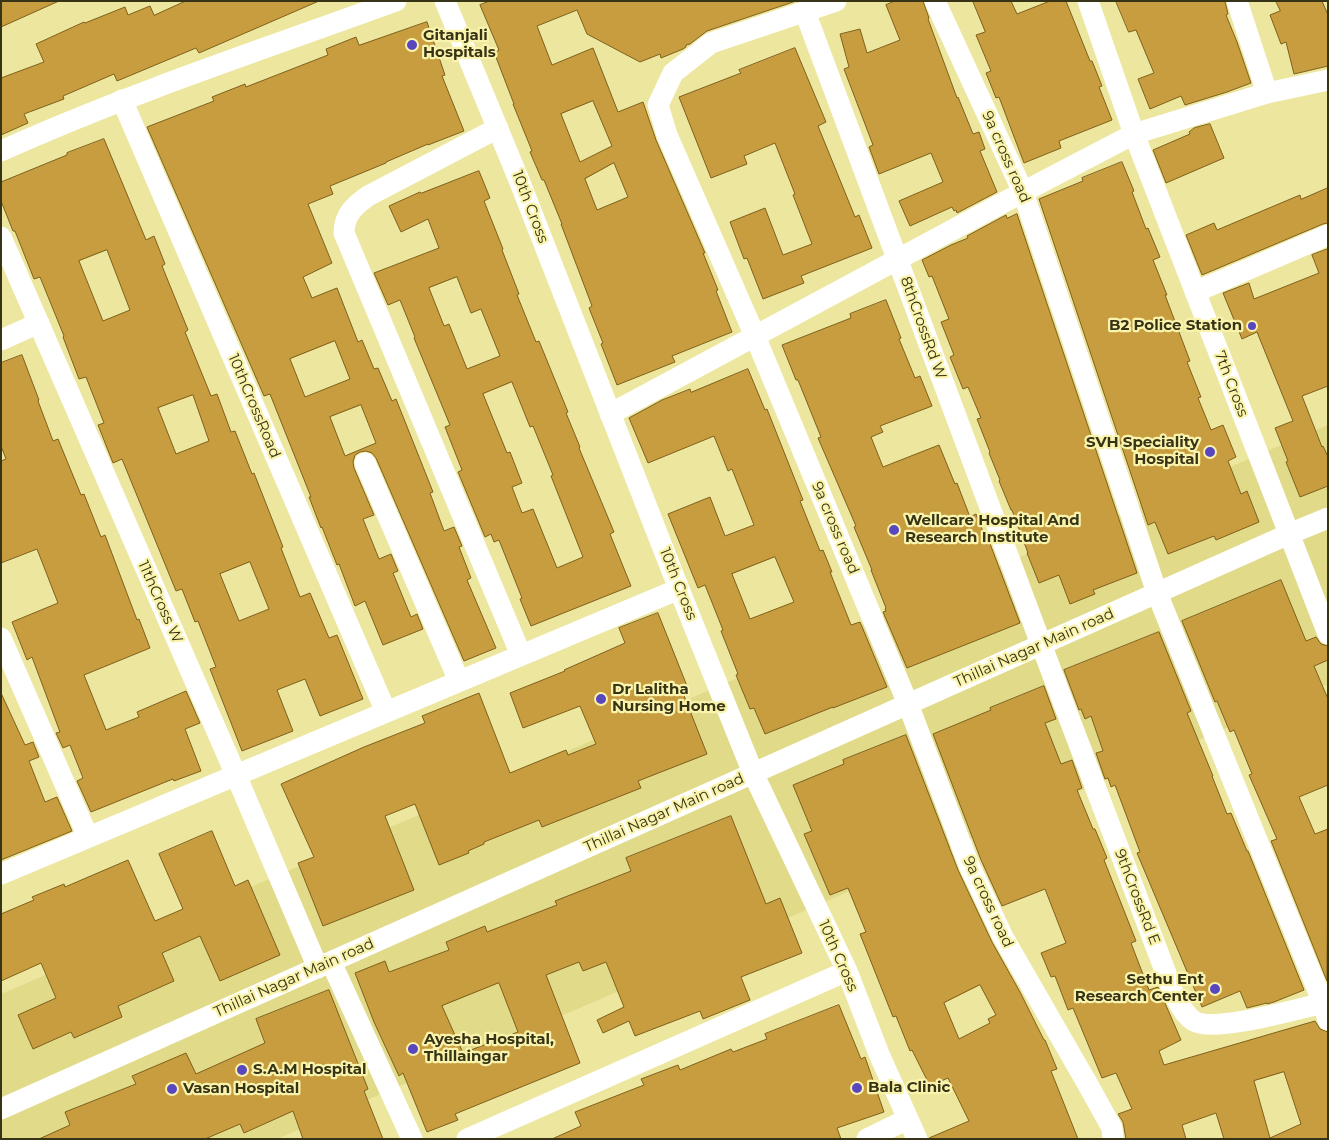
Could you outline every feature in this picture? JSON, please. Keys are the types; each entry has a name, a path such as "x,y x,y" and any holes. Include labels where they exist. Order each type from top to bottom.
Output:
{"street":[{"path":"1,151 122,100 396,1"},
{"name":"10th Cross","path":"445,1 498,128 753,773 847,971 879,1054 917,1139"},
{"name":"9a cross road","path":"836,1 711,43 673,74 658,105 667,135 755,336 908,704 969,865 1003,938 1112,1128 1114,1139"},
{"name":"9a cross road","path":"935,1 1023,192 1157,593 1325,1012"},
{"name":"7th Cross","path":"1088,1 1134,134 1328,634"},
{"path":"1237,1 1268,93"},
{"name":"8thCrossRd W","path":"805,12 1041,644"},
{"path":"610,414 1134,134 1268,93 1328,80"},
{"name":"10thCrossRoad","path":"122,100 386,712"},
{"path":"498,128 368,196 357,204 348,215 344,225 344,233 521,655"},
{"path":"1195,292 1328,235"},
{"name":"11thCross W","path":"1,237 236,775 324,965 412,1139"},
{"path":"1,340 39,323"},
{"path":"365,463 459,681"},
{"name":"Thillai Nagar Main road","path":"1,1109 1041,644 1328,518"},
{"path":"1,874 679,589"},
{"path":"1,638 88,837"},
{"name":"9thCrossRd E","path":"1041,644 1175,997 1185,1013 1194,1022 1203,1024 1234,1024 1325,1012"},
{"path":"467,1139 847,971"},
{"path":"867,1139 908,1119"}],"shaded area":[{"path":"1328,425 1328,684 277,1139 1,1139 1,994"}],"building":[{"path":"1,1 59,1 1,27"},
{"path":"186,1 319,1 199,53 196,48 117,81 114,74 63,96 64,99 24,114 28,123 1,135 1,78 44,62 36,44 84,22 125,7 128,15 150,6 154,15"},
{"path":"490,1 796,1 707,31 683,49 661,58 660,54 640,62 587,34 577,10 537,26 552,65 593,48 618,112 643,102 656,140 705,253 703,253 732,332 672,356 675,362 617,385 589,308 592,306 562,224 530,152 532,151 494,52 499,50 480,5","holes":["593,101 612,146 580,162 561,114","614,163 628,197 597,210 585,179"]},
{"path":"895,1 923,1 957,98 973,134 979,132 985,149 980,151 997,192 957,213 952,207 910,226 899,201 943,182 931,153 879,174 869,147 873,145 844,69 849,67 840,34 860,29 867,53 900,40 886,5"},
{"path":"973,1 1011,1 1017,14 1050,1 1066,1 1102,86 1099,87 1112,120 1059,141 1061,148 1024,163 999,97 996,98 986,73 991,71 976,35 985,32"},
{"path":"1116,1 1225,1 1228,14 1226,15 1251,83 1185,105 1181,96 1150,109 1138,79 1154,73 1136,30 1129,32"},
{"path":"1276,1 1322,1 1328,15 1328,66 1294,74 1286,42 1281,44 1270,15 1280,11"},
{"path":"427,22 445,75 442,76 464,131 428,144 330,186 333,194 308,204 332,263 303,277 312,298 337,288 358,342 362,340 374,369 378,368 392,401 396,399 433,492 430,493 444,531 454,527 462,546 459,547 471,578 467,580 496,648 464,661 376,458 372,453 366,451 355,455 353,462 374,515 363,519 379,559 391,554 398,571 393,573 411,617 417,614 423,629 383,645 365,601 355,606 339,564 337,565 321,528 309,497 311,497 270,394 264,396 147,127 214,101 212,97 245,84 246,87 328,55 326,49 356,37 359,45","holes":["335,341 350,379 305,397 290,359","361,405 376,443 345,456 330,417"]},
{"path":"795,48 826,122 818,126 855,217 859,215 872,248 801,276 804,283 763,299 747,258 744,259 730,222 765,208 783,255 812,244 775,143 744,156 747,164 711,178 679,97 741,73 739,70"},
{"path":"1210,124 1224,158 1166,183 1153,150 1190,134 1189,132 1194,128"},
{"path":"104,139 146,240 154,236 165,264 162,266 188,330 185,332 211,396 217,394 231,432 235,431 252,474 254,473 300,597 310,593 329,638 337,635 363,699 320,716 305,679 277,690 293,731 242,751 210,669 216,667 198,621 195,622 182,589 176,591 122,459 113,463 98,425 104,423 86,377 79,379 40,277 34,279 1,201 1,182 67,155 67,153","holes":["107,250 130,310 103,321 79,261","193,395 209,441 176,454 158,408","250,562 269,609 239,621 220,574"]},
{"path":"1122,162 1134,191 1132,192 1146,229 1148,228 1160,257 1153,260 1190,361 1187,362 1201,397 1198,398 1211,430 1223,425 1236,457 1228,461 1241,494 1247,491 1259,522 1216,540 1214,536 1168,554 1155,522 1148,525 1039,199 1083,181 1082,178"},
{"path":"479,171 490,198 484,201 519,294 517,295 536,342 539,341 568,412 566,413 579,448 614,532 610,534 631,586 531,626 499,540 494,542 491,534 485,537 458,472 462,470 445,427 450,425 400,300 388,305 374,273 439,248 428,219 401,232 389,206","holes":["457,277 471,313 481,309 500,356 467,369 449,324 444,326 429,288","512,382 530,427 533,426 553,475 551,476 583,557 557,568 533,509 522,513 512,487 522,483 510,452 507,453 483,394"]},
{"path":"1328,188 1328,223 1202,275 1186,235 1214,223 1217,230 1300,195 1301,199"},
{"path":"1017,214 1137,573 1093,590 1095,594 1070,604 1059,575 1039,583 977,419 981,418 968,387 963,389 950,357 954,355 941,322 949,319 932,276 929,277 922,260 968,238 967,236 1006,215 1007,218"},
{"path":"1328,249 1328,386 1302,396 1322,447 1328,457 1328,486 1300,497 1275,428 1293,421 1257,332 1242,339 1223,293 1249,283 1254,299 1319,273 1312,255"},
{"path":"886,300 915,378 920,376 932,406 880,426 883,432 871,437 883,467 939,445 955,484 957,483 970,517 976,514 984,534 986,533 1020,623 907,668 883,612 886,611 886,608 854,527 856,526 818,438 821,437 782,345 851,318 850,314"},
{"path":"22,355 53,441 58,439 81,495 84,494 101,537 105,535 137,620 139,619 150,648 84,675 106,730 139,717 137,712 186,691 200,723 185,729 201,771 174,781 173,779 91,812 77,781 83,778 70,745 63,748 56,733 60,732 32,657 27,660 12,622 58,603 37,549 1,563 1,461 6,459 1,446 1,363"},
{"path":"748,369 765,410 767,409 803,500 800,501 820,551 823,550 851,625 860,622 887,687 765,734 754,708 750,709 736,675 738,674 721,631 723,630 705,585 698,588 668,514 710,497 725,536 754,525 732,469 728,471 714,436 648,463 629,418 662,400 690,389 691,392","holes":["775,557 794,602 750,619 732,574"]},
{"path":"1281,580 1306,641 1316,637 1321,644 1328,646 1328,660 1314,666 1328,699 1328,785 1299,797 1315,834 1328,829 1327,981 1271,841 1277,839 1249,775 1252,774 1234,730 1230,732 1217,701 1215,702 1182,621"},
{"path":"658,613 687,686 681,688 707,754 638,781 641,788 542,827 539,820 484,842 484,844 468,851 469,853 439,865 415,804 385,816 414,890 323,926 298,863 314,857 281,784 364,747 425,723 422,716 479,693 510,773 566,750 568,755 596,744 580,706 523,728 510,693 565,671 625,643 619,628"},
{"path":"1159,632 1191,711 1187,713 1227,814 1231,813 1248,851 1304,990 1274,1002 1247,1008 1240,991 1202,1007 1137,853 1140,852 1115,785 1111,787 1108,778 1105,779 1096,753 1103,751 1091,716 1085,719 1081,709 1079,710 1064,670"},
{"path":"1044,686 1056,719 1045,723 1061,764 1072,760 1082,788 1077,790 1107,858 1104,860 1136,941 1131,943 1149,990 1158,987 1181,1040 1159,1051 1164,1065 1315,1021 1320,1029 1328,1032 1328,1139 1224,1139 1216,1113 1182,1125 1186,1139 1126,1139 1123,1122 1118,1114 1132,1109 1116,1073 1102,1078 1073,1008 1068,1010 1055,976 1051,977 1041,953 1066,943 1045,889 1002,906 981,860 933,734 991,710 990,708","holes":["1284,1072 1301,1124 1270,1138 1254,1081"]},
{"path":"1,693 25,745 33,742 39,757 29,761 45,802 57,797 72,831 1,860"},
{"path":"906,735 958,870 992,942 1045,1040 1057,1069 1051,1071 1078,1139 929,1139 969,1121 948,1078 930,1086 912,1050 910,1051 896,1016 893,1017 860,934 866,932 848,888 830,895 804,834 812,831 793,785 844,764 843,760","holes":["980,985 996,1015 988,1019 990,1023 959,1039 944,1003"]},
{"path":"731,816 766,904 780,898 802,953 741,977 750,1000 703,1019 700,1011 635,1036 629,1021 603,1033 597,1020 624,1007 606,962 583,971 579,962 546,975 580,1063 455,1114 458,1120 427,1132 403,1073 399,1076 374,1022 355,973 385,961 389,972 449,950 446,942 485,926 487,932 557,905 555,901 631,871 626,858","holes":["499,983 518,1032 463,1053 442,1006"]},
{"path":"212,831 235,886 248,880 280,955 220,981 200,936 162,953 174,981 118,1006 122,1017 74,1038 71,1032 33,1049 18,1015 56,998 41,963 1,981 1,914 34,900 32,897 64,884 65,887 128,860 155,921 183,909 159,854"},
{"path":"329,990 368,1089 364,1091 383,1139 303,1139 293,1111 244,1133 240,1124 205,1139 39,1139 70,1125 65,1112 136,1084 132,1076 186,1053 196,1074 265,1043 256,1019"},
{"path":"839,1005 861,1059 865,1057 884,1112 837,1128 841,1139 552,1139 581,1126 575,1112 644,1085 641,1079 678,1065 680,1070 731,1049 733,1052 767,1039 765,1034"}],"place":[{"name":"Gitanjali Hospitals","path":"412,45"},
{"name":"B2 Police Station","path":"1252,326"},
{"name":"SVH Speciality Hospital","path":"1210,452"},
{"name":"Wellcare Hospital And Research Institute","path":"894,530"},
{"name":"Dr Lalitha Nursing Home","path":"601,699"},
{"name":"Sethu Ent Research Center","path":"1215,989"},
{"name":"Ayesha Hospital, Thillaingar","path":"413,1049"},
{"name":"S.A.M Hospital","path":"242,1070"},
{"name":"Bala Clinic","path":"857,1088"},
{"name":"Vasan Hospital","path":"172,1089"}]}
